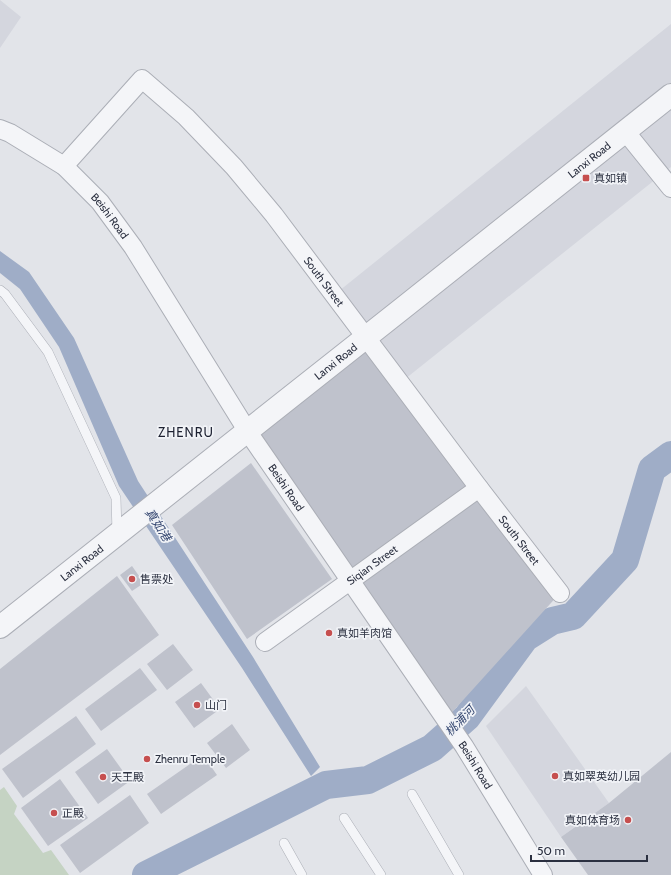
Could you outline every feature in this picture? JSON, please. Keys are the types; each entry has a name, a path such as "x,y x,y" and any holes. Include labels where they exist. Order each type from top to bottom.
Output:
{"street":[{"name":"South Street","path":"64,166 142,80 186,117 234,167 274,215 479,488 560,593"},
{"name":"Lanxi Road","path":"0,627 117,536 365,337 671,95"},
{"name":"Beishi Road","path":"0,129 10,133 64,166 100,202 133,247 248,432 464,746 543,875"},
{"path":"625,131 671,188"},
{"name":"Siqian Street","path":"265,642 479,488"}],"lane":[{"path":"0,290 5,294 51,359 116,498 117,536"},
{"path":"412,794 459,875"},
{"path":"344,818 381,875"},
{"path":"284,842 302,875"}],"shaded area":[{"path":"0,0 21,17 0,48"},
{"path":"671,24 671,167 400,383 334,295"},
{"name":"真如翠英幼儿园","path":"526,686 609,803 561,837 486,726"}],"green space":[{"path":"4,787 17,806 14,814 43,853 51,850 69,875 0,875 0,790"}],"water":[{"name":"真如港","path":"0,251 29,272 74,338 138,481 253,657 320,767 311,776 242,668 119,486 59,347 20,289 0,273"}],"building":[{"path":"365,337 560,593 446,719 248,432"},
{"path":"251,463 332,579 247,639 172,525"},
{"name":"售票处","path":"132,566 144,583 132,591 120,575"},
{"path":"117,576 159,635 0,755 0,669"},
{"path":"173,644 193,670 167,690 147,664"},
{"path":"140,668 157,690 101,731 85,709"},
{"name":"山门","path":"201,683 220,709 194,728 175,702"},
{"path":"76,716 96,744 23,798 2,769"},
{"path":"232,724 250,750 226,768 207,743"},
{"name":"天王殿","path":"107,749 130,781 98,804 75,772"},
{"name":"真如体育场","path":"671,752 671,875 588,875 561,837 609,803"},
{"path":"203,755 217,775 161,814 147,794"},
{"name":"正殿","path":"60,779 88,818 48,846 21,808"},
{"path":"130,795 149,823 80,873 60,845"}],"waterway":[{"name":"桃浦河","path":"146,875 326,785 368,780 432,748 467,717 525,638 552,621 573,616 625,560 652,469 671,455"}],"place":[{"name":"真如镇","path":"586,178"},
{"name":"售票处","path":"132,579"},
{"name":"真如羊肉馆","path":"329,633"},
{"name":"山门","path":"197,705"},
{"name":"Zhenru Temple","path":"147,759"},
{"name":"真如翠英幼儿园","path":"555,776"},
{"name":"天王殿","path":"103,777"},
{"name":"正殿","path":"54,813"},
{"name":"真如体育场","path":"628,820"}],"district":[{"name":"ZHENRU","path":"186,432"}]}
